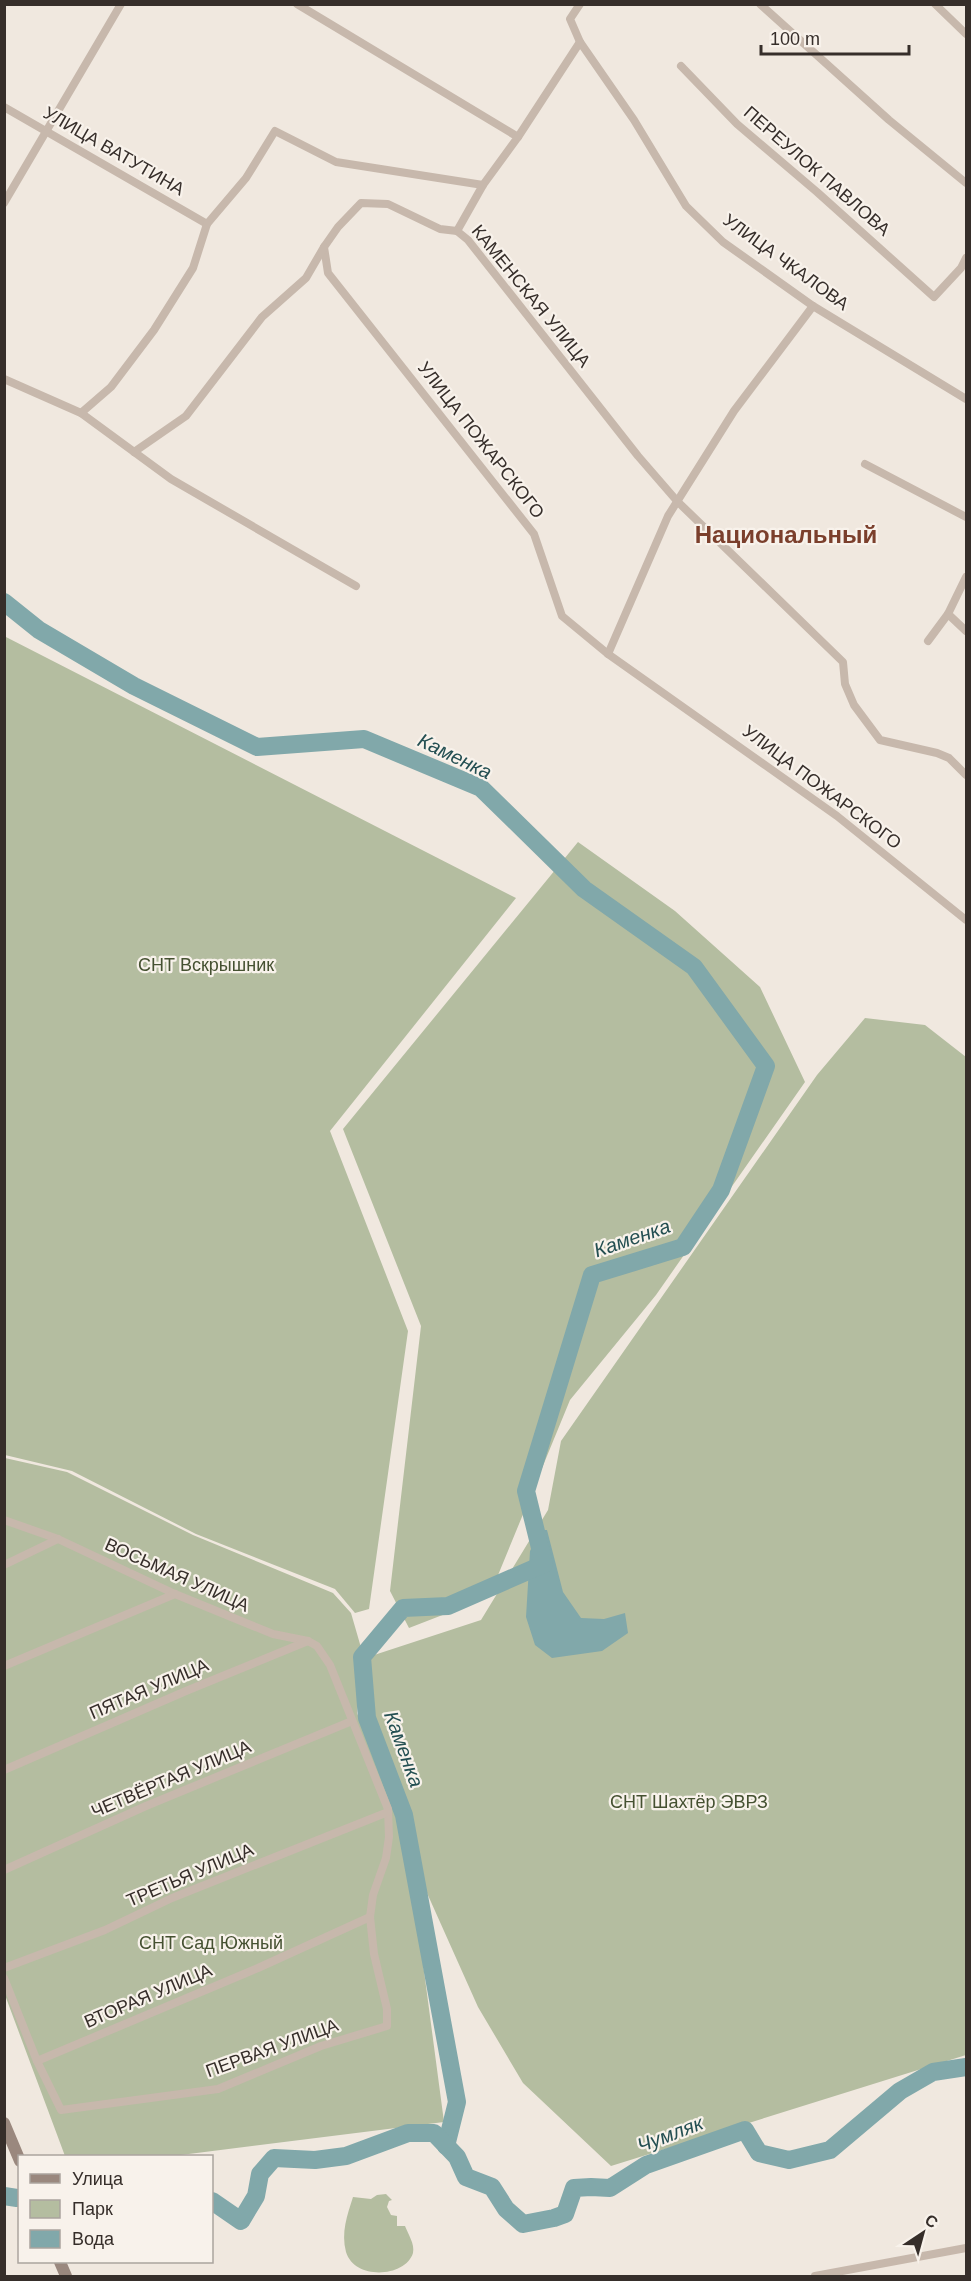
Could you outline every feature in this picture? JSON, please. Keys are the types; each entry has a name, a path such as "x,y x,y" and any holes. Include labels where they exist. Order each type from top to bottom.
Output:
{"main road":[{"path":"4,2123 18,2156"},
{"path":"60,2263 66,2277"}],"street":[{"path":"4,203 121,4"},
{"path":"297,4 518,137"},
{"name":"УЛИЦА ЧКАЛОВА","path":"580,4 570,19 580,42 634,120 686,206 723,242 813,306 966,399"},
{"path":"935,4 966,34"},
{"path":"766,6 889,120 966,183"},
{"name":"КАМЕНСКАЯ УЛИЦА","path":"580,42 518,137 483,185 457,231 468,240 638,456 677,501 843,662 845,684 854,705 880,740 937,753 949,758 966,775"},
{"name":"ПЕРЕУЛОК ПАВЛОВА","path":"681,66 737,124 934,297 964,270"},
{"name":"УЛИЦА ВАТУТИНА","path":"4,107 207,224"},
{"path":"81,413 111,387 154,330 193,268 207,224 246,178 275,131 336,162 483,185"},
{"path":"134,452 186,416 262,317 306,278 338,227 361,203 388,204 440,229 457,231"},
{"name":"УЛИЦА ПОЖАРСКОГО","path":"324,247 328,273 534,534 562,616 608,654 837,816 966,920"},
{"path":"964,270 966,258"},
{"path":"608,654 668,516 734,411 813,306"},
{"path":"4,380 81,413 171,479 356,586"},
{"path":"865,464 966,516"},
{"path":"928,641 948,614 966,577"},
{"path":"948,614 966,632"},
{"name":"ВОСЬМАЯ УЛИЦА","path":"4,1520 58,1539 175,1594 273,1634 308,1641"},
{"path":"4,1565 58,1539"},
{"path":"4,1666 175,1594"},
{"path":"308,1641 317,1646 330,1665 388,1812 389,1837 386,1858 373,1895 370,1917"},
{"name":"ПЯТАЯ УЛИЦА","path":"4,1770 308,1641"},
{"name":"ЧЕТВЁРТАЯ УЛИЦА","path":"4,1870 146,1806 352,1721"},
{"name":"ТРЕТЬЯ УЛИЦА","path":"4,1968 105,1930 172,1898 388,1812"},
{"name":"ПЕРВАЯ УЛИЦА","path":"37,2061 60,2110 218,2089 321,2046 387,2026 387,2009 374,1954 370,1917"},
{"name":"ВТОРАЯ УЛИЦА","path":"37,2061 268,1964 370,1917"},
{"path":"4,1978 37,2061"},
{"path":"815,2277 966,2248"}],"green space":[{"name":"СНТ Вскрышник","path":"4,636 516,898 330,1131 408,1331 369,1609 355,1613 335,1589 196,1534 72,1471 5,1455"},
{"path":"578,842 675,911 760,987 805,1082 656,1295 570,1400 489,1597 409,1628 390,1591 421,1326 343,1129"},
{"name":"СНТ Шахтёр ЭВРЗ","path":"865,1018 925,1025 966,1057 966,2055 611,2166 523,2083 478,2007 427,1893 360,1712 365,1658 481,1620 548,1510 561,1441 817,1075"},
{"name":"СНТ Сад Южный","path":"5,1458 67,1472 193,1535 333,1593 351,1613 362,1651 357,1713 407,1843 444,2122 181,2155 65,2155 5,1995"},
{"path":"386,2194 392,2200 389,2201 387,2207 391,2215 397,2216 397,2226 405,2226 412,2243 413,2253 401,2267 391,2271 369,2271 359,2268 346,2252 345,2224 353,2197 371,2199 377,2195"}],"water":[{"path":"541,1530 547,1530 563,1592 581,1618 604,1619 625,1613 628,1633 602,1651 552,1658 535,1645 526,1617 530,1551"}],"waterway":[{"name":"Каменка","path":"4,602 39,630 134,686 257,747 364,739 481,788 584,889 694,967 766,1066 721,1190 683,1247 592,1275 526,1491 544,1564 448,1606 403,1608 362,1657 367,1718 404,1815 457,2102 446,2146"},
{"name":"Чумляк","path":"213,2202 241,2221 256,2196 260,2174 274,2158 315,2160 346,2156 408,2133 434,2133 457,2157 466,2177 492,2187 506,2209 523,2224 565,2214 574,2188 610,2188 646,2165 745,2130 759,2153 789,2160 830,2150 900,2091 933,2072 966,2067"},
{"name":"Чумляк","path":"4,2196 17,2198"}],"district":[{"name":"Национальный","path":"786,535"}]}
